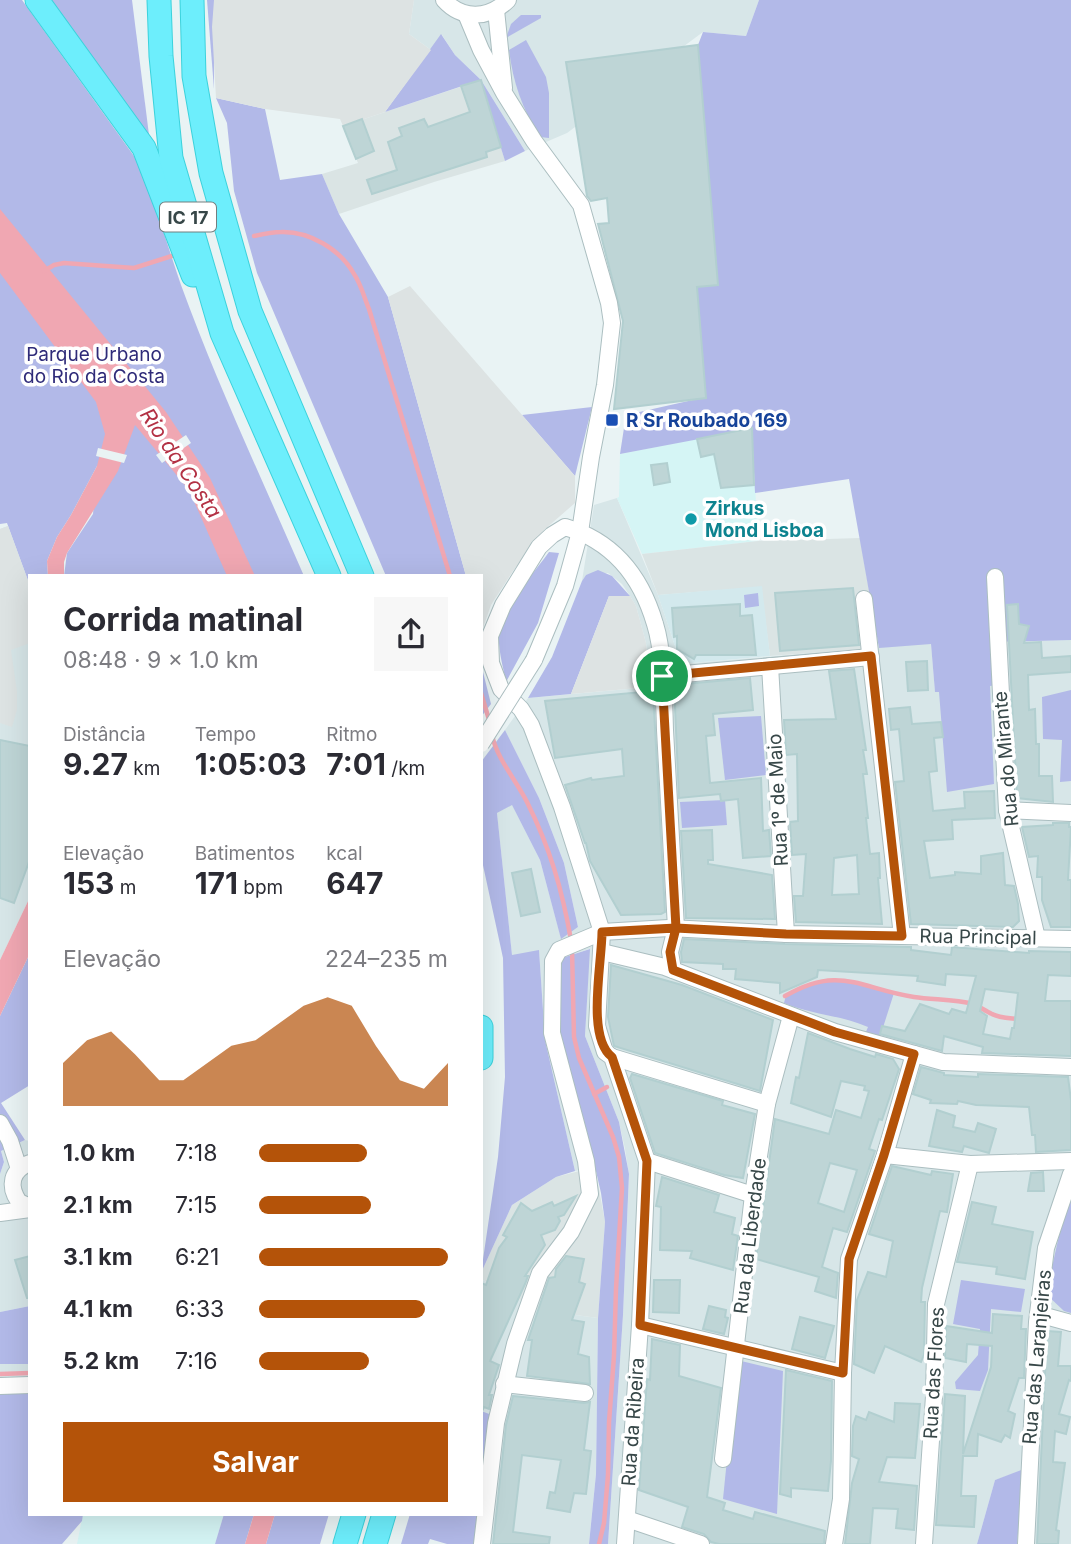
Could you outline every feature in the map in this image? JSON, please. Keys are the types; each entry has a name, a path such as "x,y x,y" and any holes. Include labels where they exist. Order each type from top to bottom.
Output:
{"highway":[{"path":"37,0 144,148 187,265 222,333"},
{"name":"IC 17","path":"159,0 161,56 172,158 222,333 328,574"},
{"name":"IC 17","path":"192,0 194,76 211,173 250,311 361,574"},
{"path":"345,1544 353,1516"},
{"path":"375,1544 383,1516"}],"street":[{"path":"443,0 466,14 485,14 502,5 504,93"},
{"path":"466,14 504,93 534,141 581,205 609,303 612,323 605,386 580,532 565,586 534,660 483,741"},
{"name":"Rua da Ribeira","path":"580,532 565,527 539,547 503,605 490,636 491,663 501,690 521,709 531,725 562,807 602,932 597,1026 605,1052 612,1057 647,1161 640,1325 625,1544"},
{"path":"580,532 603,542 630,570 656,625 662,676 676,928 670,952 673,970"},
{"name":"Rua do Mirante","path":"995,577 1007,810 1037,938"},
{"path":"864,599 902,936"},
{"path":"662,676 871,656"},
{"name":"Rua 1º de Maio","path":"770,666 786,934"},
{"path":"1007,810 1071,813"},
{"name":"Rua Principal","path":"504,1384 540,1273 571,1232 590,1194 586,1161 552,1033 553,961 559,950 602,932 676,928 786,934 1071,939"},
{"path":"602,952 673,970 835,1032 943,1062 1071,1067"},
{"name":"Rua da Liberdade","path":"723,1460 753,1195 767,1104 791,1016"},
{"path":"834,1544 841,1499 843,1373 849,1259 914,1054"},
{"path":"612,1057 767,1104"},
{"path":"0,1123 26,1163 13,1177 12,1186 19,1202 28,1207"},
{"path":"884,1155 970,1164 1071,1161"},
{"path":"647,1161 753,1195"},
{"name":"Rua das Flores","path":"924,1544 934,1396 936,1304 970,1164"},
{"name":"Rua das Laranjeiras","path":"1026,1544 1038,1314 1046,1248 1071,1174"},
{"path":"0,1198 12,1186"},
{"path":"0,1213 28,1208"},
{"path":"1038,1314 1071,1323"},
{"path":"640,1325 843,1373"},
{"path":"482,1544 496,1423 504,1384 585,1393"},
{"path":"0,1386 28,1385"},
{"path":"627,1518 701,1544"}],"shaded area":[{"path":"214,0 414,0 409,34 431,50 385,112 343,126 340,119 265,109 216,98 212,27"},
{"path":"414,0 759,0 746,36 703,32 567,133 525,151 481,80 455,55 442,35 431,50 409,34"},
{"path":"481,80 505,161 339,214 322,174 358,163 343,126"},
{"path":"410,286 575,476 575,503 544,530 513,571 491,605 483,628 483,574 465,574 388,297"},
{"path":"752,428 758,541 642,554 617,498 620,454"},
{"path":"617,498 658,595 681,664 931,643 935,691 990,641 1071,640 1071,1544 1017,1544 1024,1470 995,1480 977,1544 608,1544 629,1175 619,1122 585,1036 589,949 562,958 587,1132 595,1167 575,1171 545,1040 539,951 512,956 497,813 512,804 540,860 561,938 578,927 564,863 539,798 505,730 528,698 650,687 646,643 636,606 630,596 622,584 608,573 586,575 582,581 594,505"},
{"path":"8,526 28,581 28,901 0,960 0,529"},
{"path":"8,526 28,581 28,644 11,650 17,691 17,710 12,727 0,723 0,529"},
{"path":"860,538 879,648 770,656 761,587 658,595 642,554 758,541"},
{"path":"762,586 770,656 681,664 658,595"},
{"path":"609,596 630,596 636,606 646,643 650,687 571,694"},
{"path":"28,1141 28,1306 0,1312 0,1174 4,1162 1,1151"},
{"path":"595,1167 605,1222 598,1318 538,1310 483,1280 483,1269 512,1205 556,1177"},
{"path":"483,1280 538,1310 598,1318 596,1474 589,1544 475,1544 481,1516 483,1516"},
{"path":"0,1364 28,1364 28,1390 0,1391"},
{"path":"83,1516 223,1516 215,1544 77,1544"}],"green space":[{"name":"Parque Urbano do Rio da Costa","path":"0,0 22,0 139,163 210,359 303,574 64,574 67,553 93,514 97,466 57,537 47,561 48,574 28,574 28,581 7,523 0,524"},
{"path":"48,0 132,0 149,135 134,120"},
{"path":"207,0 214,0 214,89"},
{"path":"759,0 1071,0 1071,640 991,642 997,685 990,686 994,784 947,792 939,692 935,692 931,644 879,648 849,479 755,493 752,429 620,454 626,415 706,397 697,287 718,284 698,45 703,32 746,36"},
{"path":"521,15 541,15 541,18 506,38 511,24"},
{"path":"441,34 455,55 481,80 525,151 505,161 480,80 385,112"},
{"path":"526,40 546,77 549,93 549,138 540,137 534,127 523,106 513,73 509,50"},
{"path":"216,98 265,109 280,180 322,174 339,214 388,297 465,574 385,574 257,273 234,191 227,123"},
{"path":"592,407 575,476 522,415"},
{"path":"549,552 559,553 538,623 506,682 499,647 500,627 515,598"},
{"path":"598,570 612,576 630,596 609,596 571,694 528,698 552,657 582,581 586,575"},
{"path":"758,593 759,606 745,608 744,595"},
{"path":"483,672 491,704 483,714"},
{"path":"1071,690 1071,781 1060,782 1062,740 1043,739 1042,697"},
{"path":"761,716 766,775 725,780 718,718"},
{"path":"505,730 539,798 564,863 578,927 561,939 540,860 512,805 497,813 512,955 539,950 545,1040 575,1171 556,1177 512,1205 483,1269 498,1157 505,1077 503,958 483,865 483,759"},
{"path":"725,800 727,825 682,828 680,802"},
{"path":"590,949 585,1036 619,1122 629,1174 608,1544 589,1544 596,1474 598,1318 605,1222 587,1132 556,1035 562,958"},
{"path":"28,957 28,1086 1,1103 25,1140 1,1151 4,1162 0,1174 0,1016"},
{"path":"832,979 856,981 894,993 879,1040 865,1034 868,1027 858,1023 784,1003 786,995 799,988"},
{"path":"1071,1192 1071,1313 1064,1311 1046,1294"},
{"path":"961,1280 1025,1289 1021,1312 991,1309 988,1370 980,1391 956,1389 955,1382 978,1355 980,1329 953,1324"},
{"path":"28,1306 28,1364 0,1364 0,1312"},
{"path":"737,1360 783,1371 777,1514 723,1499"},
{"path":"28,1390 28,1516 83,1516 82,1521 62,1544 0,1544 0,1391"},
{"path":"483,1412 492,1415 483,1489"},
{"path":"1024,1469 1017,1544 977,1544 995,1480"},
{"path":"223,1516 253,1516 245,1544 215,1544"},
{"path":"274,1516 328,1516 320,1544 266,1544"},
{"path":"409,1516 480,1516 475,1544 447,1544 430,1539 428,1544 401,1544"}],"water":[{"name":"Rio da Costa","path":"0,209 166,412 210,478 254,574 226,574 189,490 135,425 118,471 67,553 64,574 48,574 47,561 57,537 97,466 105,434 96,402 0,273"},
{"path":"28,901 28,957 0,1016 0,960"},
{"path":"253,1516 274,1516 266,1544 245,1544"}],"pier":[{"path":"186,435 191,443 162,463 156,455"},
{"path":"98,448 127,455 124,463 96,456"}],"building":[{"path":"698,45 718,285 697,287 706,398 614,409 623,321 598,224 609,223 607,198 591,201 587,196 566,62"},
{"path":"481,80 501,147 486,152 487,157 372,194 367,180 397,170 388,142 402,136 399,128 424,119 428,127 470,112 461,86"},
{"path":"362,119 374,151 356,159 343,126"},
{"path":"752,428 754,485 721,488 714,454 701,457 697,439"},
{"path":"667,463 670,482 654,485 651,465"},
{"path":"853,588 859,645 780,651 775,593"},
{"path":"740,604 740,616 752,615 756,655 696,655 694,659 677,649 672,608"},
{"path":"1018,604 1019,624 1029,626 1024,643 1041,642 1042,658 1071,656 1071,672 1028,675 1029,710 1035,709 1036,744 1039,744 1039,776 1052,776 1053,802 1017,798 1007,605"},
{"path":"927,661 928,690 908,691 906,662"},
{"path":"854,669 866,750 863,750 867,774 863,774 870,854 879,853 882,924 796,922 794,896 803,896 806,854 792,855 790,822 798,821 797,754 786,755 784,720 836,719 829,671","holes":["857,855 859,894 832,895 834,858"]},
{"path":"750,678 753,710 713,714 715,735 706,736 710,783 761,778 763,831 769,830 771,856 743,858 738,799 721,801 720,794 679,798 674,685"},
{"path":"653,691 665,912 621,915 590,861 565,785 591,778 624,776 622,749 555,758 545,701"},
{"path":"910,707 912,724 941,722 943,737 934,738 937,771 929,772 933,811 965,808 964,792 994,791 995,818 952,820 953,839 924,841 930,878 955,875 955,872 981,874 981,856 1003,853 1005,885 1014,886 1018,904 1019,921 1013,927 911,924 895,782 904,781 899,729 891,730 889,709"},
{"path":"0,740 28,746 28,864 14,903 0,898"},
{"path":"1069,823 1071,827 1068,880 1071,880 1071,927 1051,927 1042,900 1042,877 1037,877 1038,856 1029,857 1022,827"},
{"path":"712,830 713,860 708,860 708,864 772,875 775,919 686,918 681,831"},
{"path":"531,869 540,912 521,916 512,873"},
{"path":"684,939 911,947 911,950 951,955 952,947 1029,953 1071,952 1071,976 1048,975 1045,1001 1071,1001 1071,1056 982,1053 983,1047 944,1036 942,1051 880,1034 882,1026 905,1031 920,1004 949,1014 952,1009 966,1013 976,976 946,974 945,985 917,981 918,976 818,970 817,977 780,993 780,983 735,979 736,969 723,969 723,964 682,962","holes":["985,989 1018,993 1010,1039 983,1034 987,1016 980,1011"]},
{"path":"611,965 682,985 773,1020 760,1091 614,1046 608,1017"},
{"path":"808,1033 875,1057 876,1054 893,1059 899,1069 869,1149 875,1151 847,1232 833,1228 822,1267 838,1273 836,1298 815,1291 819,1277 756,1259 775,1119 829,1134 836,1110 861,1118 869,1091 864,1090 865,1086 841,1081 831,1117 791,1103 796,1077 799,1078","holes":["830,1163 857,1170 844,1212 818,1203"]},
{"path":"921,1067 944,1075 1068,1077 1071,1150 1036,1152 1029,1107 976,1105 958,1101 957,1104 930,1103 931,1100 913,1094"},
{"path":"632,1074 723,1101 722,1105 755,1114 743,1178 724,1175 655,1153 630,1078"},
{"path":"937,1110 955,1116 953,1127 975,1132 978,1123 996,1129 989,1153 964,1146 962,1152 929,1146"},
{"path":"892,1166 931,1175 932,1171 953,1174 947,1212 940,1211 922,1288 921,1302 925,1302 924,1355 921,1362 885,1346 874,1373 854,1364 857,1300 868,1272 886,1277 893,1241 869,1234"},
{"path":"1043,1172 1044,1191 1028,1191 1031,1173"},
{"path":"662,1177 719,1195 714,1212 735,1218 732,1234 738,1236 733,1270 690,1258 692,1251 660,1250 661,1207 656,1206"},
{"path":"576,1196 564,1215 558,1217 560,1221 555,1230 541,1235 545,1245 525,1276 528,1276 525,1284 490,1361 499,1365 489,1395 492,1395 489,1409 483,1409 483,1284 486,1285 499,1248 507,1237 503,1235 521,1203 532,1211 552,1202 554,1206"},
{"path":"972,1202 996,1207 992,1224 1033,1232 1025,1279 996,1274 997,1267 957,1262"},
{"path":"566,1256 584,1259 579,1282 585,1284 572,1320 584,1322 578,1354 589,1357 590,1384 527,1376 532,1340 528,1340 549,1278 555,1277 556,1269"},
{"path":"28,1257 28,1298 27,1298 15,1260"},
{"path":"654,1280 680,1280 679,1313 653,1312"},
{"path":"709,1306 726,1310 725,1317 728,1318 724,1334 703,1329"},
{"path":"993,1314 1022,1316 1021,1329 1026,1329 1024,1378 1019,1378 1008,1411 1015,1414 1010,1438 1005,1435 1001,1442 978,1434 977,1456 963,1456 961,1496 976,1496 974,1527 936,1525 945,1394 965,1396 963,1454 991,1367 992,1346 967,1344 966,1362 945,1358 946,1326 992,1333"},
{"path":"800,1317 834,1326 825,1358 792,1349"},
{"path":"1047,1331 1061,1332 1058,1366 1071,1366 1071,1381 1069,1380 1059,1414 1070,1417 1066,1434 1055,1431 1053,1462 1065,1463 1056,1530 1059,1531 1058,1544 1037,1544"},
{"path":"652,1339 680,1345 679,1376 721,1388 707,1497 725,1503 723,1510 753,1519 755,1512 825,1531 824,1544 711,1542 704,1534 682,1527 688,1507 639,1490"},
{"path":"786,1370 832,1381 828,1491 791,1488 791,1497 780,1494"},
{"path":"513,1396 590,1402 584,1450 591,1451 586,1494 574,1493 570,1512 547,1508 550,1492 555,1493 561,1460 522,1455 513,1532 550,1537 549,1544 493,1544 506,1425"},
{"path":"895,1403 920,1404 915,1458 887,1457 879,1482 917,1486 914,1530 896,1528 898,1509 873,1508 870,1544 845,1544 852,1483 859,1459 852,1456 856,1416 866,1420 869,1412 894,1422"}],"waterway":[{"path":"254,236 292,232 313,238 341,257 361,286 449,574"},
{"path":"44,271 64,263 134,268 178,254"},
{"path":"483,700 490,723"},
{"path":"492,735 494,744 527,802 549,852 564,903 571,940"},
{"path":"572,949 574,1037 579,1058 613,1137 619,1157 622,1188 608,1475 604,1523 599,1544"},
{"path":"785,996 821,982 850,981 914,997 966,1002 998,1016 1018,1019"},
{"path":"594,1094 607,1087"},
{"path":"0,1374 28,1373"}],"place":[{"name":"R Sr Roubado 169","path":"612,420"},
{"name":"Zirkus Mond Lisboa","path":"691,519"}],"route":[{"path":"662,676 676,928 602,932 597,1026 605,1052 612,1057 647,1161 640,1325 843,1373 849,1259 914,1054 835,1032 673,970 670,952 676,928 786,934 902,936 871,656 662,676"}]}
